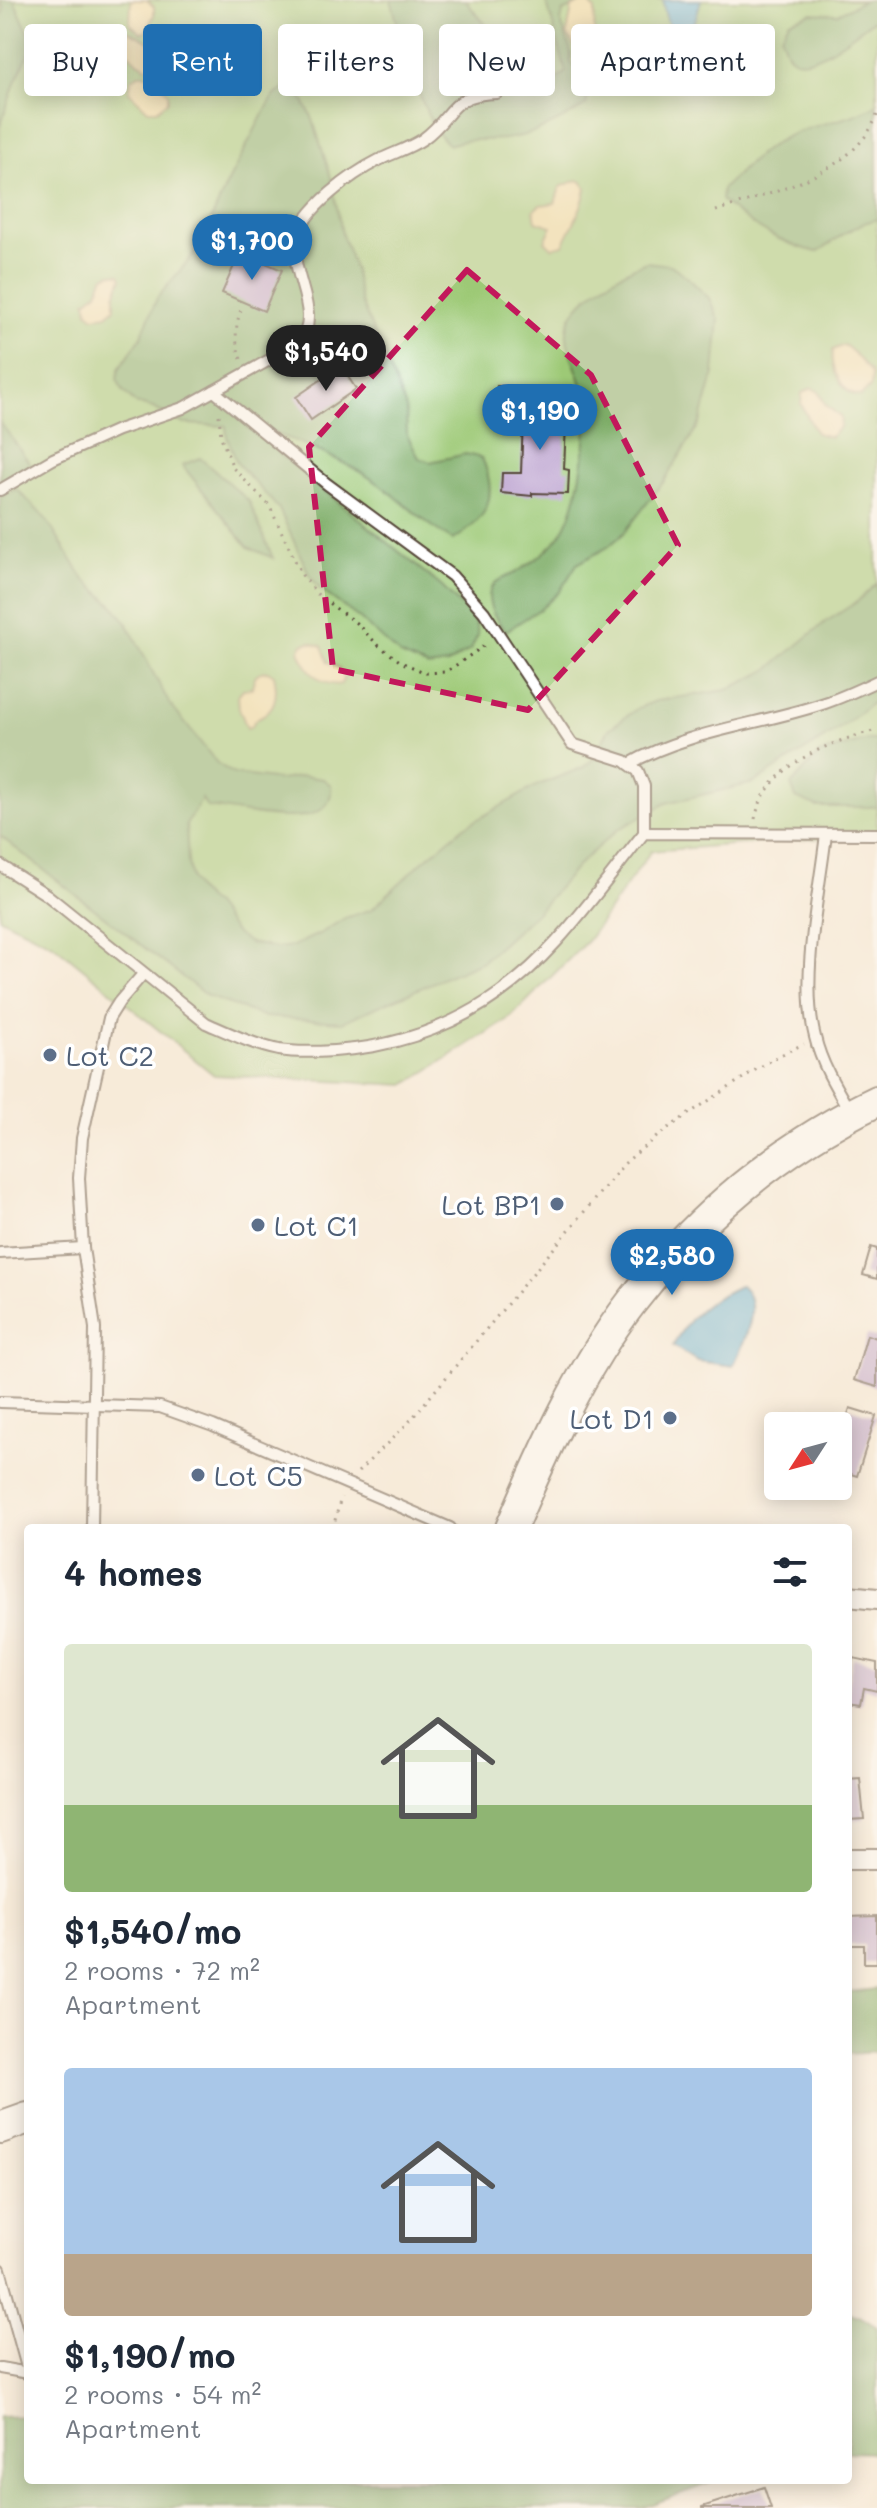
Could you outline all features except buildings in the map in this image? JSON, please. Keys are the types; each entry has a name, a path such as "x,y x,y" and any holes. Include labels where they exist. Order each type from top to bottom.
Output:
{"main road":[{"path":"513,1524 561,1418 630,1304 711,1214 745,1184 806,1140 864,1107"},
{"path":"0,2128 24,2119"}],"street":[{"path":"852,1596 877,1599"},
{"path":"852,1859 877,1859"}],"lane":[{"path":"0,490 66,453 118,430 183,408 298,344 304,337 309,314 297,274 295,241 311,214 324,199 356,174 423,139 458,102 469,96"},
{"path":"0,865 47,895 206,1023 280,1051 365,1048 410,1039 462,1018 497,995 556,943 644,833 644,786 638,771 629,764 572,744 484,612 452,576 327,484 214,391"},
{"path":"629,764 668,745 707,732 824,703 877,681"},
{"path":"644,833 877,834"},
{"path":"826,834 809,978 810,1013 815,1040 864,1107"},
{"path":"92,1524 95,1328 83,1248 79,1178 82,1138 109,1018 143,974"},
{"path":"0,1253 83,1248"},
{"path":"0,1402 160,1407 213,1426 441,1524"},
{"path":"0,2269 24,2357"},
{"path":"0,2368 24,2371"}],"path":[{"path":"716,211 800,183 849,155 872,128 877,115"},
{"path":"242,307 236,339 247,373"},
{"path":"214,391 221,437 233,468 269,505 302,575 319,596 401,662 426,673 446,672 469,658 490,641 493,627"},
{"path":"753,833 758,808 768,788 783,773 810,752 842,738 877,730"},
{"path":"334,1524 346,1483 409,1422 624,1164 651,1139 766,1063 815,1040"}],"highlighted area":[{"path":"467,270 591,375 678,545 528,710 333,669 309,447"}],"green space":[{"path":"0,0 877,0 877,834 651,851 588,940 511,1017 405,1085 214,1075 53,944 0,918"},
{"path":"0,0 14,0 25,24 24,64 0,127 0,22 4,9"},
{"path":"391,0 466,0 486,24 439,24 439,96 555,96 555,79 566,72 546,0 578,0 572,8 563,12 561,22 571,52 571,96 588,96 586,105 526,135 449,145 439,135 420,96 423,96 423,24 398,24"},
{"path":"864,0 877,0 877,18 820,56 796,60 788,54 781,36 789,21 811,13 838,14"},
{"path":"275,95 301,96 312,117 332,181 342,234 354,268 361,302 406,408 407,435 419,458 430,462 466,454 482,458 490,484 487,506 475,524 453,540 379,484 352,468 277,434 248,428 441,586 474,618 478,635 471,649 448,664 428,667 400,655 320,589 309,574 279,509 237,463 226,426 184,424 153,408 135,403 117,379 119,369 141,337 157,298 199,248 226,186"},
{"path":"877,104 877,219 852,229 817,252 790,244 766,232 721,200 722,189 776,143 807,128 855,115"},
{"path":"646,262 671,265 686,276 709,298 719,320 714,373 700,423 665,480 624,533 608,547 577,564 560,591 543,607 506,631 491,608 491,589 497,581 537,559 560,536 570,517 580,477 585,404 568,344 568,324 583,301 595,291"},
{"path":"0,422 31,465 0,481"},
{"path":"200,458 249,501 273,558 248,547 182,465"},
{"path":"17,489 46,519 83,578 114,606 128,625 169,703 217,763 234,774 280,780 303,776 323,779 331,785 329,802 318,812 302,816 260,815 207,807 202,799 186,825 191,879 237,935 250,943 277,948 293,946 345,918 372,909 464,827 538,785 582,768 592,760 609,729 638,708 656,701 727,690 752,678 769,669 877,583 877,699 843,726 754,783 666,803 617,830 581,862 537,912 483,961 342,1022 265,1017 207,996 0,836 0,497"},
{"path":"877,740 877,807 817,807 796,798 791,785 819,754"},
{"path":"877,1989 877,2052 852,2054 852,1992"},
{"path":"852,2314 877,2327 877,2453 852,2452"},
{"path":"24,2416 24,2484 707,2484 642,2508 0,2508 0,2417"}],"sand":[{"path":"131,0 147,0 154,7 150,24 143,24 143,33 130,24"},
{"path":"581,3 590,4 595,10 594,24 571,24 571,41 567,34 572,8"},
{"path":"127,30 143,39 143,64 127,52"},
{"path":"143,74 143,96 168,96 168,101 157,110 148,110 129,92 131,80"},
{"path":"577,180 583,182 586,189 582,204 563,245 552,248 545,241 552,226 536,221 534,210 540,205 555,203 560,187"},
{"path":"111,273 120,274 122,278 115,295 115,308 107,315 94,317 88,312 86,301 98,292 103,277"},
{"path":"844,345 872,375 871,386 861,396 848,391 836,372 833,350"},
{"path":"812,388 841,418 840,427 830,437 816,433 801,404 802,393"},
{"path":"310,642 322,646 328,662 339,668 344,677 341,684 321,680 305,664 299,651 303,644"},
{"path":"268,671 274,675 275,700 264,715 247,728 239,708 238,695 243,689 252,688 258,673"}],"water":[{"path":"663,0 701,0 694,24 669,24"},
{"path":"741,1285 748,1294 751,1313 733,1366 697,1361 673,1346 701,1309"}],"place":[{"name":"Lot C2","path":"50,1055"},
{"name":"Lot BP1","path":"557,1204"},
{"name":"Lot C1","path":"258,1225"},
{"name":"Lot D1","path":"670,1418"},
{"name":"Lot C5","path":"198,1475"}]}
